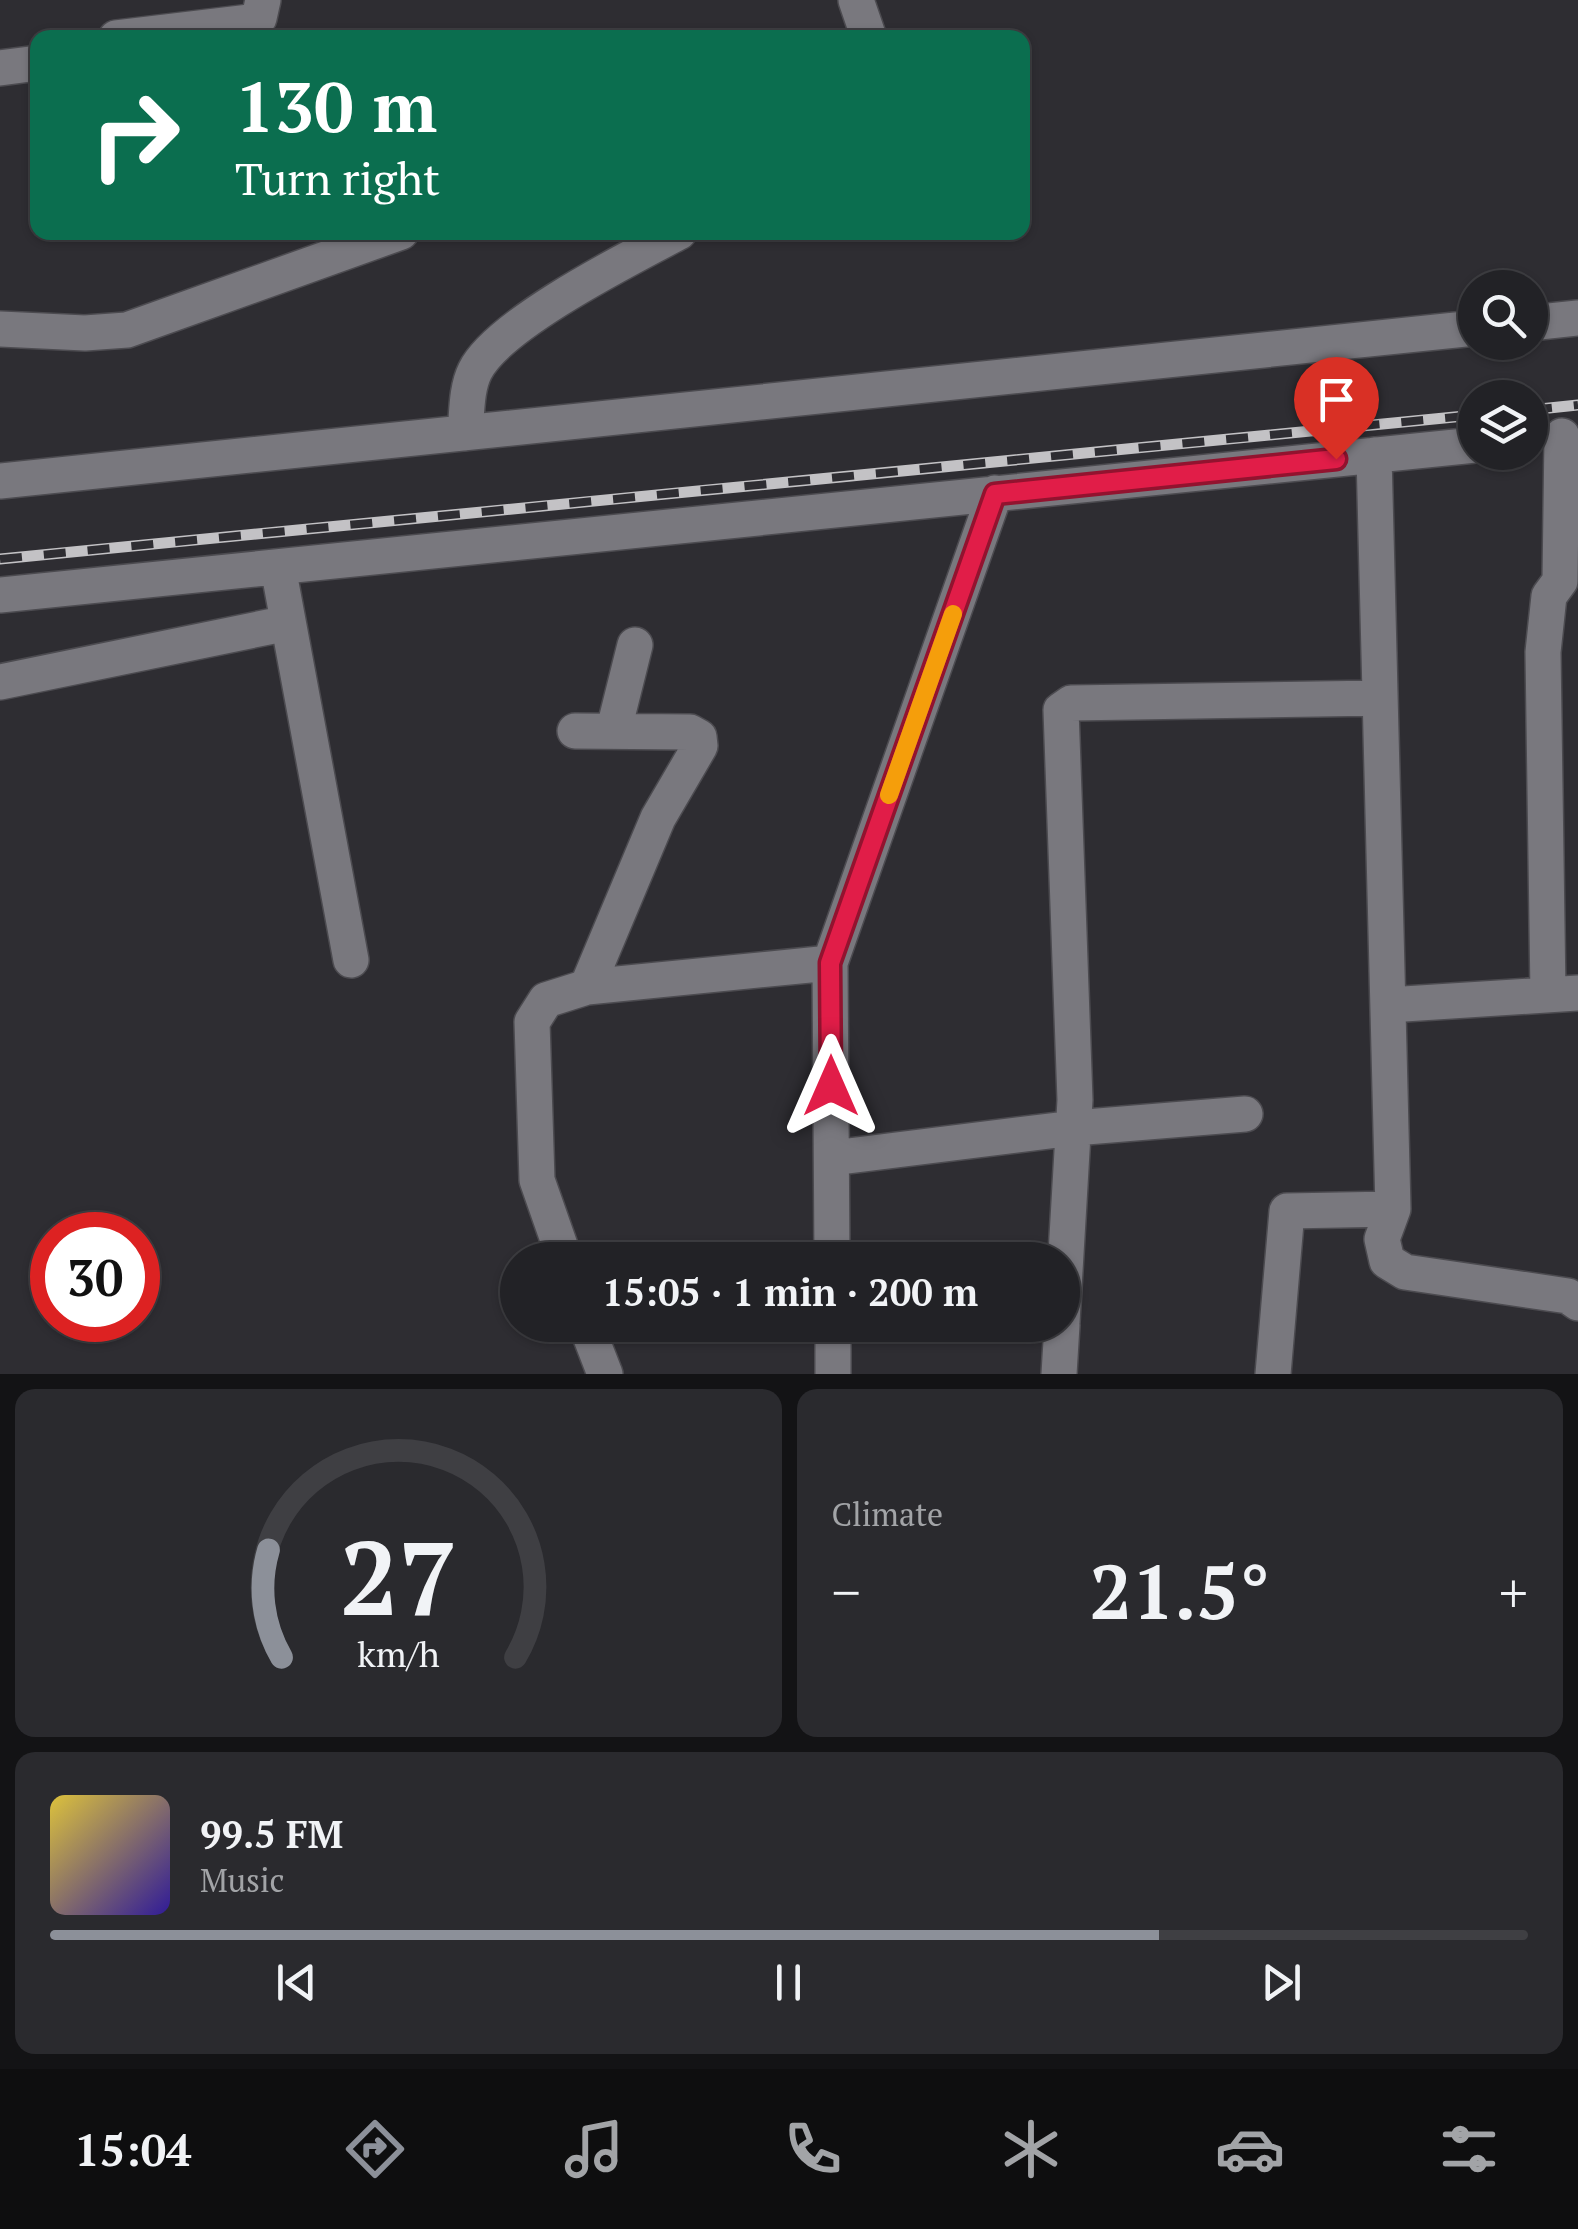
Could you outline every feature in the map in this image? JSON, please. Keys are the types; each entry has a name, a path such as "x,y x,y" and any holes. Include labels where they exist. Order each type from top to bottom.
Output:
{"street":[{"path":"183,30 250,22 259,18 263,0"},
{"path":"856,0 866,30"},
{"path":"0,68 30,65"},
{"path":"0,329 84,333 127,330 379,240"},
{"path":"466,433 475,370 509,335 664,240"},
{"path":"1548,320 1578,318"},
{"path":"0,481 1458,330"},
{"path":"1388,1005 1563,993 1543,652 1549,596 1560,581 1557,436"},
{"path":"0,595 1458,447"},
{"path":"1374,455 1394,1209 1382,1238 1387,1261 1404,1272 1568,1296 1578,1303"},
{"path":"832,1242 830,963 995,494"},
{"path":"278,566 351,960"},
{"path":"0,682 288,623"},
{"path":"614,730 635,645"},
{"path":"1067,1242 1074,1128 1061,710 1071,704 1380,698"},
{"path":"575,731 690,732 699,737 700,746 658,818 587,987"},
{"path":"559,1242 537,1180 532,1022 546,1000 587,987 830,963"},
{"path":"832,1158 1074,1128 1246,1114"},
{"path":"1273,1374 1287,1210 1394,1209"},
{"path":"593,1342 605,1374"},
{"path":"832,1342 833,1374"},
{"path":"1059,1374 1061,1342"}],"railway":[{"path":"1548,408 1578,405"},
{"path":"0,559 1458,417"}],"slow traffic":[{"path":"889,795 953,614"}],"route":[{"path":"831,1086 830,963 995,494 1336,459"}]}
